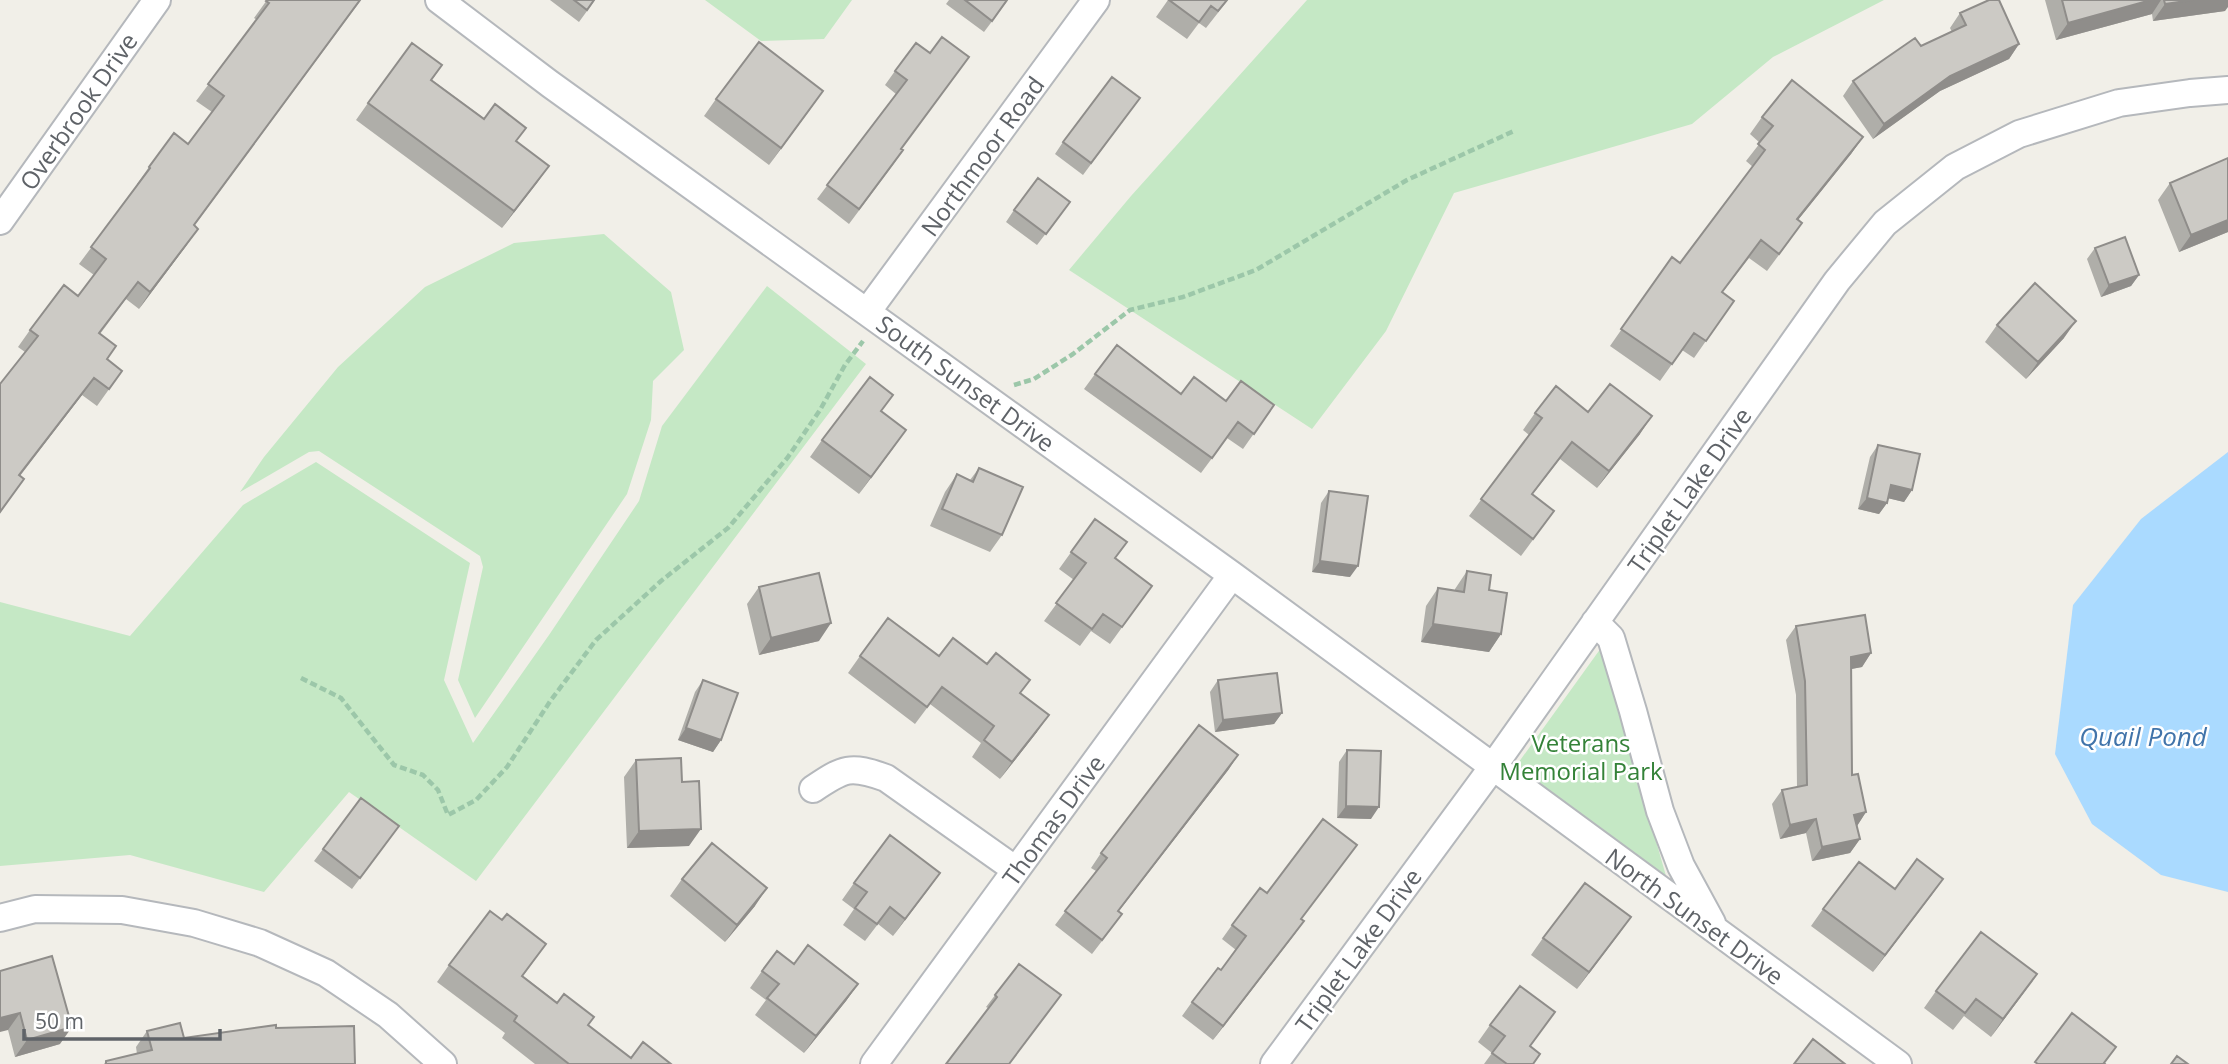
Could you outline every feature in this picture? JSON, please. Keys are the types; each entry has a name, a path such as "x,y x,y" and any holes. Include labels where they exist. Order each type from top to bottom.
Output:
{"street":[{"name":"Overbrook Drive","path":"0,221 157,0"},
{"name":"South Sunset Drive","path":"439,0 1232,575 1492,768"},
{"name":"Northmoor Road","path":"867,312 1096,0"},
{"name":"Triplet Lake Drive","path":"1274,1064 1492,768 1837,281 1885,223 1955,167 2019,134 2119,103 2228,90"},
{"name":"Thomas Drive","path":"874,1064 1232,575"},
{"path":"1595,622 1611,638 1660,811 1681,866 1716,931"},
{"name":"North Sunset Drive","path":"1492,768 1898,1064"},
{"path":"813,789 848,769 864,770 886,778 1016,870"},
{"path":"0,918 35,909 122,910 194,923 260,943 326,973 388,1015 443,1064"}],"path":[{"path":"1010,387 1034,379 1073,355 1130,310 1183,297 1256,270 1407,180 1514,131"},
{"path":"301,678 341,698 394,765 423,775 438,790 448,814 476,800 507,767 596,640 727,528 788,457 820,410 845,365 864,341"}],"green space":[{"path":"705,0 852,0 824,39 761,41"},
{"path":"1307,0 1884,0 1773,57 1692,124 1454,193 1386,331 1312,429 1069,270 1131,196"},
{"path":"604,234 671,292 684,350 653,381 651,420 627,494 475,718 458,680 483,567 480,556 319,451 309,452 240,492 264,457 338,367 425,287 514,243"},
{"path":"767,286 866,364 476,881 349,792 264,892 130,855 0,866 0,602 130,636 243,505 316,462 470,563 444,680 473,743 639,501 662,426"},
{"name":"Veterans Memorial Park","path":"1601,648 1666,876 1516,766"}],"water":[{"name":"Quail Pond","path":"2228,452 2228,892 2161,875 2092,824 2055,754 2073,605 2141,519"}],"building":[{"path":"267,0 360,0 194,225 198,229 150,292 138,282 99,333 116,346 107,359 122,371 109,389 94,378 19,475 24,479 0,512 0,384 38,336 30,330 64,285 78,296 106,259 91,247 174,133 188,144 224,96 208,84 269,3"},
{"path":"574,0 594,0 587,10"},
{"path":"965,0 1007,0 992,21"},
{"path":"1169,0 1227,0 1218,11 1211,6 1199,22"},
{"path":"1989,0 1999,0 2019,44 1950,76 1884,124 1853,81 1915,38 1921,46 1966,25 1960,13"},
{"path":"2062,0 2151,0 2068,23"},
{"path":"2164,0 2193,0 2165,4"},
{"path":"942,37 969,57 859,209 827,185 907,80 895,71 916,43 930,53"},
{"path":"759,42 823,91 781,148 716,99"},
{"path":"412,43 442,65 431,80 484,119 495,104 526,128 516,141 549,166 514,211 368,103"},
{"path":"1112,77 1140,98 1091,163 1063,142"},
{"path":"1792,80 1863,137 1797,219 1802,223 1779,254 1761,240 1722,292 1734,301 1706,341 1694,333 1672,364 1621,329 1672,257 1680,263 1765,150 1758,144 1773,126 1762,117"},
{"path":"2228,158 2228,220 2191,235 2170,183"},
{"path":"1038,178 1070,202 1046,234 1014,210"},
{"path":"2125,237 2139,275 2109,285 2095,248"},
{"path":"2035,283 2076,321 2038,362 1997,325"},
{"path":"1117,345 1181,394 1194,377 1226,401 1241,381 1274,405 1254,434 1238,422 1212,458 1095,374"},
{"path":"870,377 893,395 881,411 906,430 871,477 822,440"},
{"path":"1610,384 1652,416 1609,471 1572,442 1532,494 1554,511 1533,539 1481,499 1542,418 1535,413 1556,386 1588,412"},
{"path":"1878,445 1920,454 1912,490 1891,485 1887,503 1867,498"},
{"path":"979,468 1023,487 1002,535 942,509 957,474 973,482"},
{"path":"1329,491 1368,496 1358,566 1320,561"},
{"path":"1095,519 1127,542 1115,558 1152,586 1122,627 1103,614 1092,629 1056,603 1086,563 1071,552"},
{"path":"1467,571 1491,575 1489,590 1507,593 1501,634 1433,624 1438,588 1464,592"},
{"path":"819,573 831,623 771,638 759,587"},
{"path":"1865,615 1871,653 1851,657 1852,775 1858,774 1866,812 1854,815 1860,839 1822,847 1816,819 1790,825 1782,790 1807,785 1805,681 1796,626"},
{"path":"888,618 939,656 953,638 987,664 996,653 1030,680 1020,693 1049,715 1012,762 984,740 994,726 942,687 927,707 860,656"},
{"path":"1277,673 1282,713 1223,720 1218,680"},
{"path":"703,680 738,693 721,740 686,728"},
{"path":"1199,725 1238,755 1118,911 1122,914 1102,940 1065,911 1107,858 1101,853"},
{"path":"1347,750 1381,751 1379,807 1346,806"},
{"path":"681,758 682,782 699,781 701,829 639,831 636,760"},
{"path":"361,798 399,826 360,878 323,849"},
{"path":"1323,819 1357,845 1301,919 1304,921 1223,1026 1192,1002 1218,968 1221,970 1246,936 1232,925 1260,888 1267,893"},
{"path":"890,835 940,873 905,919 890,907 877,924 855,908 867,892 854,883"},
{"path":"712,843 767,888 737,925 682,879"},
{"path":"1917,859 1943,879 1885,955 1823,909 1859,862 1895,889"},
{"path":"1585,883 1631,917 1589,972 1543,938"},
{"path":"490,911 502,920 507,914 546,944 522,976 557,1003 564,994 594,1017 588,1025 631,1058 643,1042 671,1064 569,1064 514,1021 517,1016 449,965"},
{"path":"1981,932 2037,974 2003,1019 1976,999 1965,1013 1936,991"},
{"path":"808,945 858,984 816,1036 767,998 779,984 762,971 777,951 794,964"},
{"path":"52,956 72,1027 27,1040 20,1013 0,1018 0,971"},
{"path":"1019,964 1061,995 1009,1064 946,1064 997,997 995,995"},
{"path":"1520,986 1555,1012 1530,1046 1540,1054 1533,1064 1507,1064 1492,1053 1505,1036 1490,1025"},
{"path":"2072,1013 2116,1047 2105,1064 2035,1062"},
{"path":"180,1023 184,1038 276,1025 276,1028 354,1026 355,1064 106,1064 106,1061 152,1050 147,1031"},
{"path":"1813,1039 1845,1064 1794,1064"},
{"path":"2177,1056 2188,1064 2171,1064"}]}
